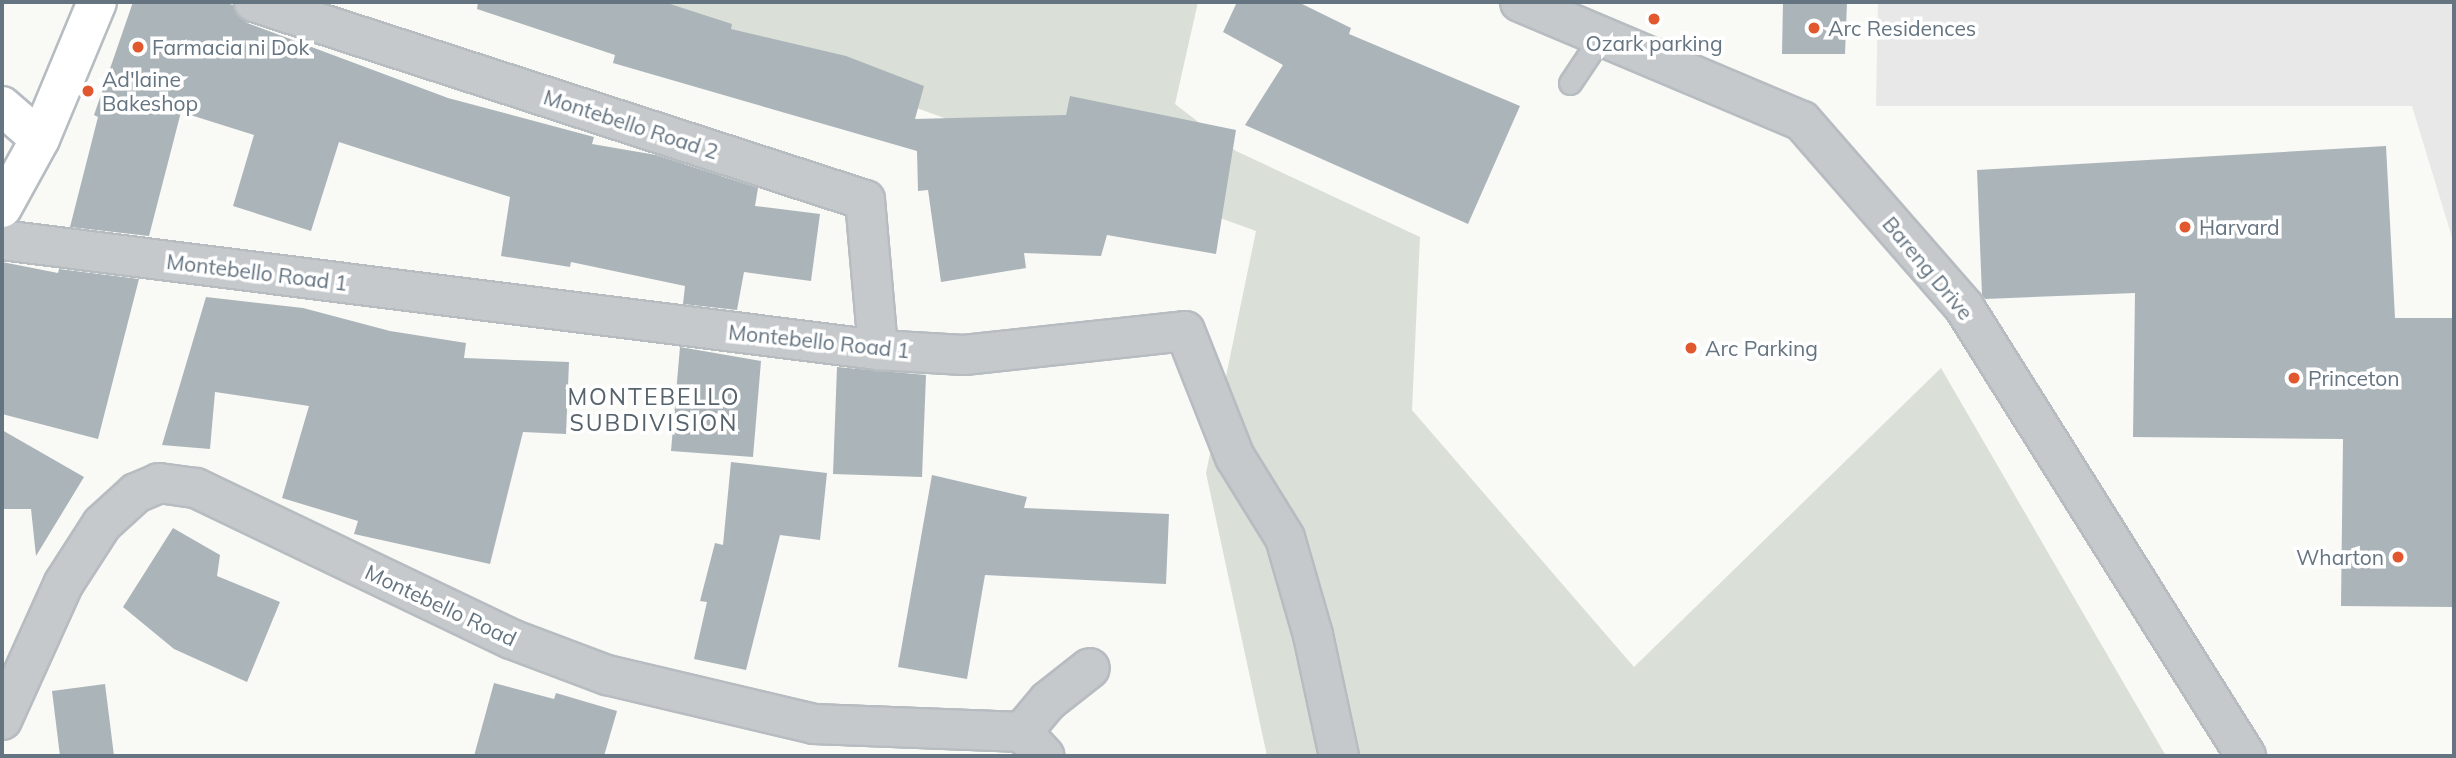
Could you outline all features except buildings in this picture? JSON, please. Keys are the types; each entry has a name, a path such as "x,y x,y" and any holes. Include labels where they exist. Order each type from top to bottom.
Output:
{"main road":[{"path":"2,208 40,139 97,2"},
{"path":"2,106 40,139"}],"street":[{"name":"Montebello Road 2","path":"254,2 865,200 878,350"},
{"name":"Bareng Drive","path":"1520,2 1802,121 1964,307 2246,756"},
{"name":"Montebello Road 1","path":"2,240 878,350 964,355 1185,331 1235,457 1285,538 1313,635 1339,756"},
{"name":"Montebello Road","path":"2,720 64,583 102,524 136,493 159,483 196,488 511,639 607,675 814,723 1033,744 1048,701 1090,668"}],"lane":[{"path":"1570,83 1600,38"}],"shaded area":[{"path":"624,2 1198,2 1175,104 1236,151 1420,237 1412,410 1634,667 1941,368 2166,756 1267,756 1206,473 1256,231"},
{"path":"1878,2 2454,2 2454,244 2412,106 1876,106"}],"place":[{"name":"Ozark parking","path":"1654,19"},
{"name":"Arc Residences","path":"1814,28"},
{"name":"Farmacia ni Dok","path":"138,47"},
{"name":"Ad'laine Bakeshop","path":"88,91"},
{"name":"Harvard","path":"2185,227"},
{"name":"Arc Parking","path":"1691,348"},
{"name":"Princeton","path":"2294,378"},
{"name":"Wharton","path":"2398,557"}],"district":[{"name":"MONTEBELLO SUBDIVISION","path":"654,410"}]}
